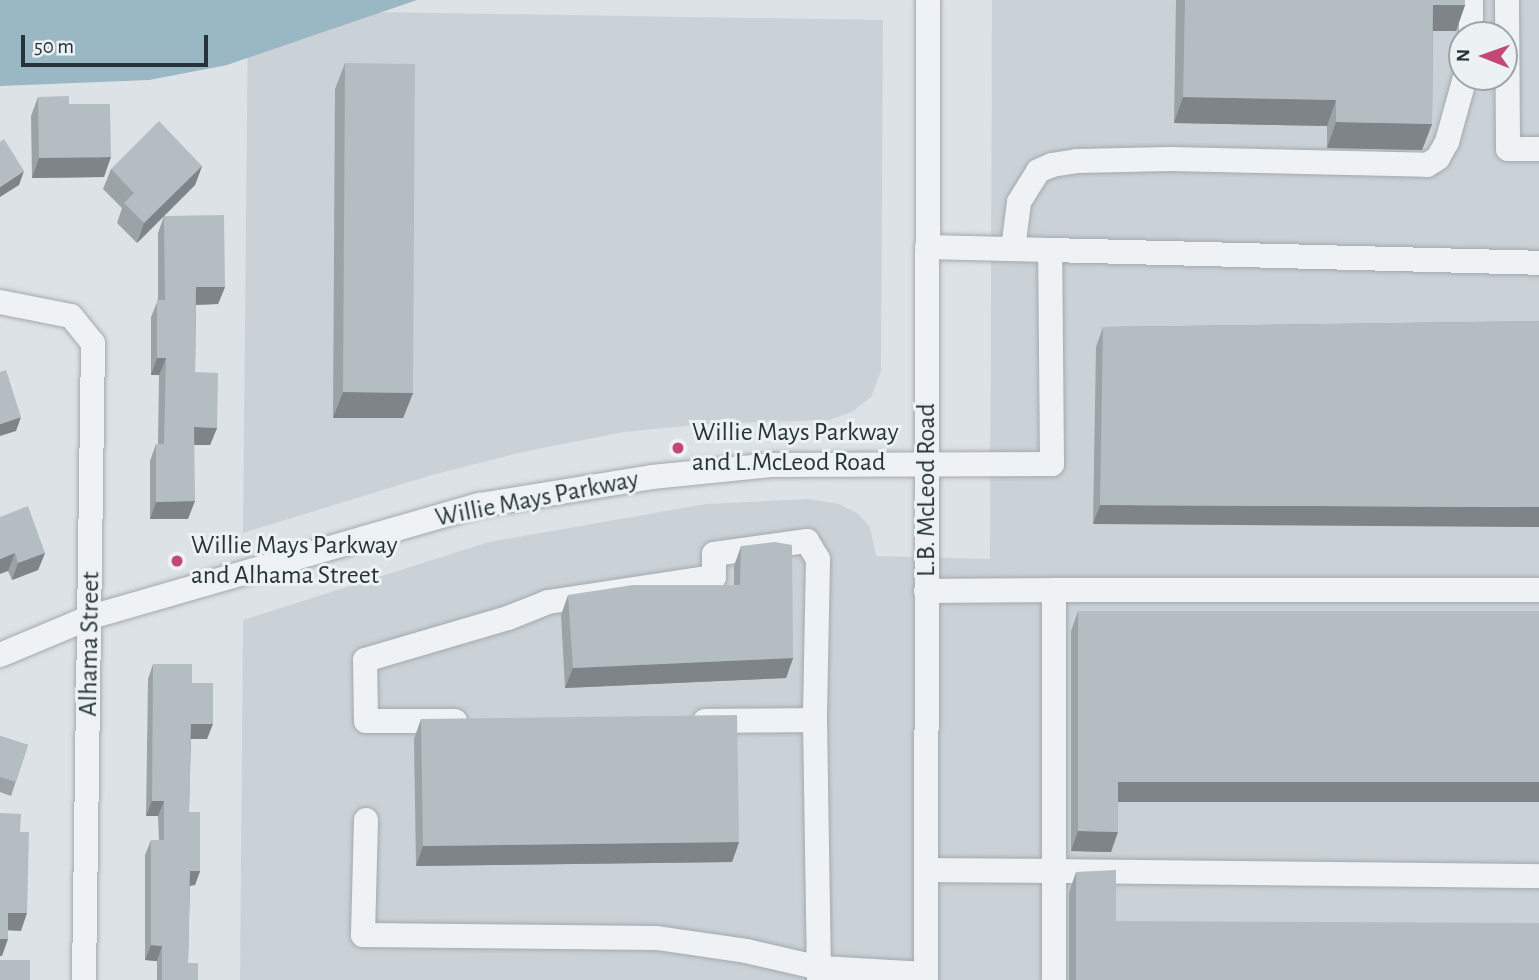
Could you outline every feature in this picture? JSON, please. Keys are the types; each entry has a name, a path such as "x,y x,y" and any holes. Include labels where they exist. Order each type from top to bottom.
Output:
{"street":[{"name":"L.B. McLeod Road","path":"926,977 928,0"},
{"path":"1471,0 1471,21"},
{"path":"1507,0 1508,149 1539,149"},
{"path":"1013,249 1019,202 1038,171 1052,165 1077,161 1225,160 1427,164 1438,158 1447,142 1461,91"},
{"path":"928,247 1539,263"},
{"name":"Willie Mays Parkway","path":"0,655 91,617 480,505 652,477 773,465 1052,464 1049,250"},
{"name":"Alhama Street","path":"0,302 71,316 93,343 85,980"},
{"path":"477,721 366,721 365,660 508,618 548,602 714,577 714,554 807,541 818,559 815,720 819,974"},
{"path":"1054,590 1054,980"},
{"path":"926,591 1539,590"},
{"path":"685,721 815,720"},
{"path":"366,820 363,935 657,938 746,951 819,974 926,977"},
{"path":"926,870 1539,876"}],"shaded area":[{"path":"992,0 1539,0 1539,980 240,980 243,620 489,542 706,504 809,499 839,504 857,513 870,527 876,556 990,559"},
{"path":"248,10 883,20 881,371 871,397 852,412 829,420 704,424 624,432 527,451 432,475 243,533"}],"water":[{"path":"0,0 417,0 227,65 149,80 0,86"}],"building":[{"path":"1185,0 1465,0 1465,5 1433,5 1432,124 1336,122 1336,100 1183,97"},
{"path":"345,63 415,64 413,393 343,392"},
{"path":"69,96 69,104 110,104 111,157 39,158 38,97"},
{"path":"159,121 202,166 144,223 124,203 134,193 111,169"},
{"path":"4,139 24,171 0,187 0,142"},
{"path":"224,215 225,287 196,287 195,372 218,373 217,428 194,427 195,501 156,502 156,444 164,444 166,358 157,358 157,300 165,300 164,216"},
{"path":"1539,321 1539,507 1100,505 1103,327"},
{"path":"6,370 21,417 0,424 0,372"},
{"path":"28,506 45,553 18,563 15,553 0,559 0,517"},
{"path":"775,542 792,545 793,658 573,668 568,595 633,585 740,585 741,546"},
{"path":"1078,611 1539,611 1539,782 1118,782 1118,832 1078,831"},
{"path":"153,664 192,664 192,683 213,683 213,724 191,724 189,812 200,812 200,871 190,871 188,963 198,963 198,980 162,980 162,946 151,945 151,840 164,840 164,801 152,801"},
{"path":"737,715 739,842 423,846 421,719"},
{"path":"0,736 28,745 16,782 0,777"},
{"path":"0,813 21,814 20,832 29,832 27,913 8,913 8,939 0,939"},
{"path":"1116,870 1116,921 1539,923 1539,980 1076,980 1076,872"},
{"path":"0,960 30,960 30,980 0,980"}],"place":[{"name":"Willie Mays Parkway and L.McLeod Road","path":"678,448"},
{"name":"Willie Mays Parkway and Alhama Street","path":"177,561"}]}
